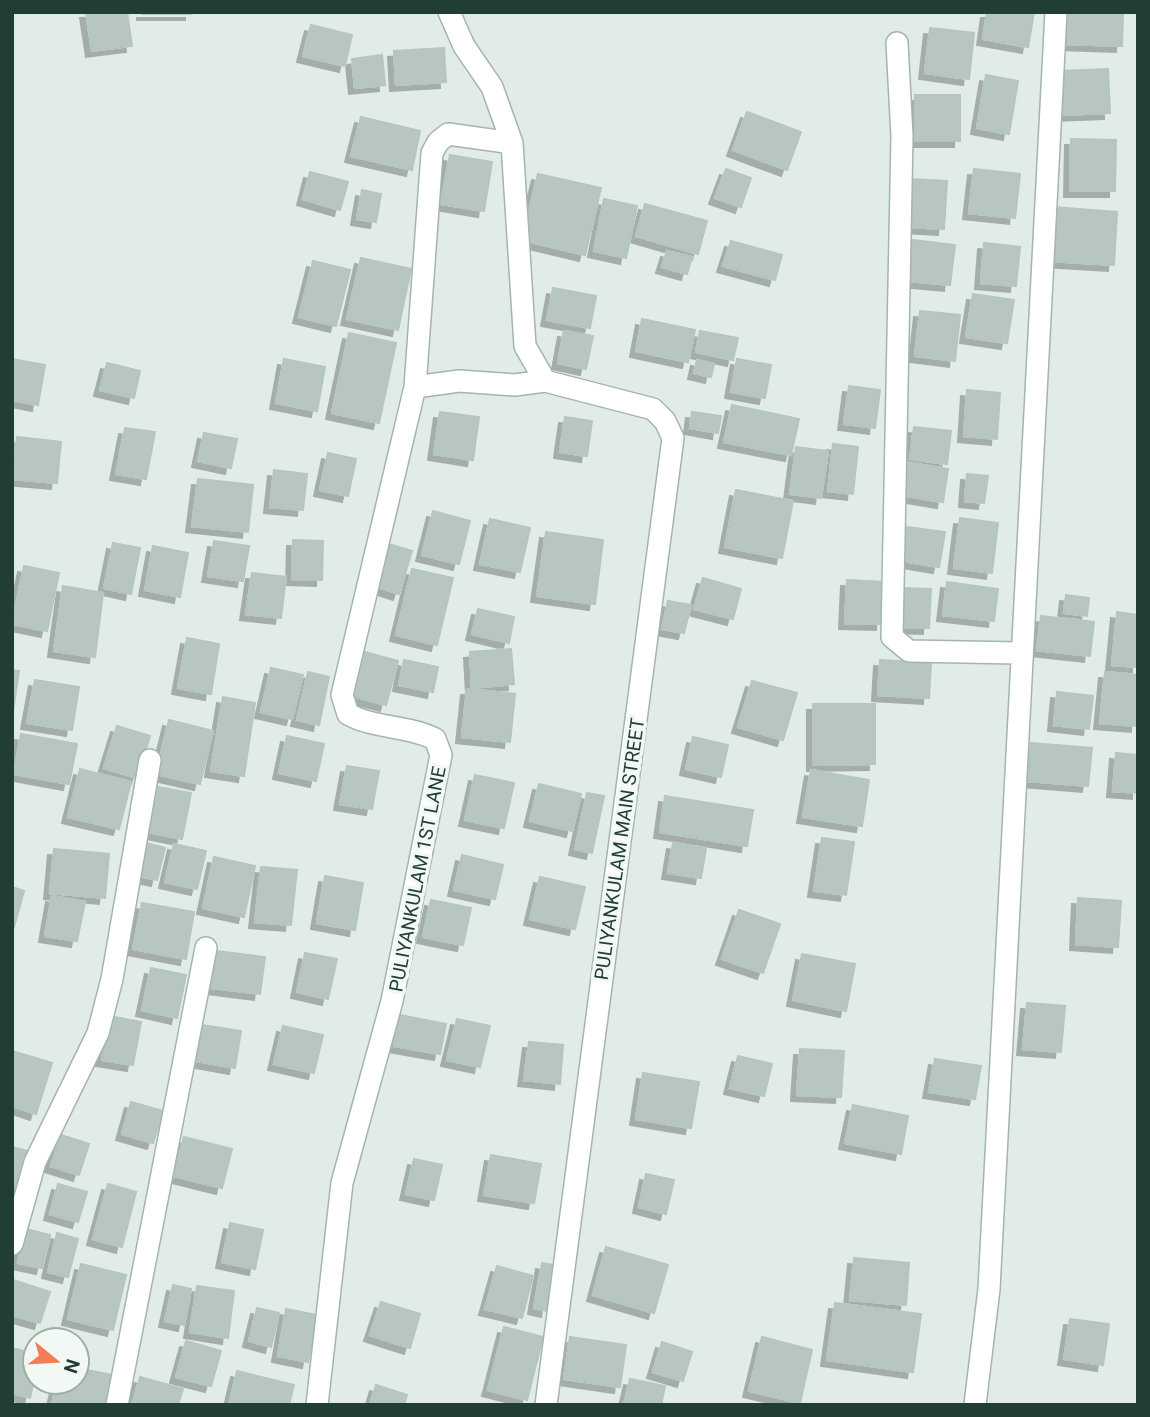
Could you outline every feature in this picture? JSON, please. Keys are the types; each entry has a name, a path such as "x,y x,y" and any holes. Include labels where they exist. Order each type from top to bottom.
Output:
{"street":[{"path":"449,12 464,46 492,87 512,142 525,346 545,381 514,385 459,381 415,387 432,153 438,142 448,134 512,142"},
{"path":"975,1405 989,1289 1056,12"},
{"path":"897,43 901,136 892,637 909,651 1023,653"},
{"name":"PULIYANKULAM MAIN STREET","path":"545,381 653,409 665,421 673,438 546,1405"},
{"name":"PULIYANKULAM 1ST LANE","path":"317,1405 342,1184 392,1001 441,755 435,738 419,730 362,722 348,714 342,695 415,387"},
{"path":"12,1244 36,1162 98,1033 112,979 150,760"},
{"path":"117,1405 206,948"}],"building":[{"path":"86,12 127,12 132,46 92,51"},
{"path":"191,12 191,14 143,14"},
{"path":"987,12 1034,12 1028,47 983,39"},
{"path":"1066,12 1123,12 1122,46 1065,44"},
{"path":"311,25 352,35 345,66 303,56"},
{"path":"930,28 974,33 969,79 925,73"},
{"path":"444,48 446,82 396,85 394,51"},
{"path":"382,55 385,85 355,88 352,59"},
{"path":"1108,69 1110,113 1060,115 1059,71"},
{"path":"986,75 1018,81 1009,134 977,128"},
{"path":"915,95 960,95 960,141 915,141"},
{"path":"747,112 801,132 787,170 733,150"},
{"path":"361,117 420,131 412,170 351,156"},
{"path":"1071,139 1116,140 1115,191 1070,191"},
{"path":"450,155 492,162 484,211 441,204"},
{"path":"726,169 751,178 741,207 715,198"},
{"path":"974,169 1020,174 1015,218 969,213"},
{"path":"310,172 348,182 340,210 303,199"},
{"path":"538,174 601,188 585,255 522,240"},
{"path":"910,179 947,181 944,229 908,227"},
{"path":"362,190 381,194 376,222 357,219"},
{"path":"604,199 637,206 626,258 594,251"},
{"path":"645,204 707,221 698,254 636,236"},
{"path":"1052,207 1117,212 1114,265 1049,261"},
{"path":"913,240 955,245 950,285 908,281"},
{"path":"731,241 782,255 775,280 723,266"},
{"path":"984,243 1020,247 1016,286 981,283"},
{"path":"667,251 692,257 687,274 662,267"},
{"path":"361,258 411,269 398,330 347,319"},
{"path":"313,261 350,270 336,326 299,317"},
{"path":"553,288 596,296 590,328 547,320"},
{"path":"973,294 1014,300 1007,343 966,337"},
{"path":"920,311 960,315 955,361 915,356"},
{"path":"642,319 695,330 688,362 636,351"},
{"path":"564,331 593,336 586,369 558,363"},
{"path":"700,331 738,338 733,360 696,352"},
{"path":"349,333 396,343 379,423 332,413"},
{"path":"12,359 45,365 38,405 12,400"},
{"path":"284,359 325,367 317,411 276,403"},
{"path":"737,359 771,365 765,398 731,392"},
{"path":"697,360 714,364 711,377 694,373"},
{"path":"107,363 140,371 134,398 100,390"},
{"path":"849,386 880,390 875,428 844,424"},
{"path":"967,390 1000,393 997,439 964,436"},
{"path":"732,405 799,419 791,455 724,442"},
{"path":"440,412 479,417 473,460 434,454"},
{"path":"692,412 721,416 718,433 690,428"},
{"path":"565,417 592,421 587,456 560,452"},
{"path":"914,427 951,431 947,464 910,459"},
{"path":"125,428 155,432 146,479 116,474"},
{"path":"204,433 237,439 231,468 198,461"},
{"path":"17,437 61,442 57,483 12,479"},
{"path":"833,444 858,447 853,494 828,491"},
{"path":"796,447 828,451 821,498 790,494"},
{"path":"328,453 356,459 348,496 320,490"},
{"path":"905,462 948,469 943,502 900,495"},
{"path":"274,470 307,474 303,510 270,507"},
{"path":"967,474 988,476 984,503 965,501"},
{"path":"198,479 253,485 248,532 192,526"},
{"path":"736,490 793,501 782,558 725,547"},
{"path":"433,511 470,521 459,564 422,555"},
{"path":"960,518 998,523 992,573 954,568"},
{"path":"490,519 530,528 520,572 480,564"},
{"path":"907,527 945,532 939,567 902,561"},
{"path":"546,532 603,540 595,604 537,596"},
{"path":"293,540 323,541 322,580 292,579"},
{"path":"214,541 249,546 243,581 208,576"},
{"path":"113,543 140,548 131,594 104,588"},
{"path":"385,543 412,551 399,594 372,585"},
{"path":"153,546 188,553 180,597 145,590"},
{"path":"24,566 59,573 47,631 12,624"},
{"path":"412,569 453,578 437,645 396,635"},
{"path":"252,573 286,577 281,618 246,614"},
{"path":"703,578 741,589 733,619 694,609"},
{"path":"847,580 884,582 882,624 845,623"},
{"path":"947,582 998,589 994,621 943,615"},
{"path":"63,586 103,593 95,657 54,651"},
{"path":"902,588 931,589 929,628 900,627"},
{"path":"1066,595 1089,598 1087,616 1064,613"},
{"path":"668,601 691,605 684,633 662,629"},
{"path":"478,609 514,617 509,643 472,634"},
{"path":"1117,612 1138,615 1138,667 1112,665"},
{"path":"1041,616 1094,622 1090,656 1037,650"},
{"path":"187,638 219,644 211,694 178,688"},
{"path":"511,649 514,684 472,688 470,652"},
{"path":"361,651 398,661 386,705 349,695"},
{"path":"404,660 438,667 433,692 399,685"},
{"path":"880,660 931,663 929,698 878,695"},
{"path":"271,668 303,675 292,719 261,712"},
{"path":"12,670 19,671 12,718"},
{"path":"308,672 329,677 319,725 297,720"},
{"path":"1105,672 1138,675 1137,726 1100,723"},
{"path":"35,680 79,687 72,730 27,723"},
{"path":"752,681 797,693 783,740 738,727"},
{"path":"467,689 515,694 510,742 462,737"},
{"path":"1057,692 1093,696 1089,729 1054,725"},
{"path":"223,697 255,703 244,776 211,771"},
{"path":"813,704 875,704 875,764 813,765"},
{"path":"169,720 213,731 200,784 156,774"},
{"path":"117,726 150,736 137,778 104,768"},
{"path":"21,734 77,744 69,784 14,774"},
{"path":"287,736 324,744 316,781 279,773"},
{"path":"693,737 728,745 721,777 686,769"},
{"path":"1031,743 1092,748 1088,786 1028,781"},
{"path":"1116,753 1138,755 1138,793 1113,791"},
{"path":"347,766 379,771 372,809 340,804"},
{"path":"80,769 131,782 119,829 68,817"},
{"path":"811,770 869,780 862,826 803,817"},
{"path":"475,775 514,783 504,828 465,820"},
{"path":"539,784 581,794 572,831 530,821"},
{"path":"152,786 191,793 182,839 143,831"},
{"path":"587,793 604,796 592,853 575,849"},
{"path":"665,796 753,810 747,846 660,832"},
{"path":"822,838 854,842 846,895 814,891"},
{"path":"142,842 165,848 157,880 134,875"},
{"path":"673,843 706,848 701,878 668,873"},
{"path":"174,844 206,851 197,889 165,882"},
{"path":"54,849 109,854 105,898 50,893"},
{"path":"462,855 503,865 495,899 454,890"},
{"path":"214,857 255,866 244,917 203,908"},
{"path":"261,867 297,870 291,925 255,922"},
{"path":"325,876 363,883 355,930 317,923"},
{"path":"540,877 585,887 575,929 530,919"},
{"path":"12,887 24,891 14,927 12,926"},
{"path":"52,896 85,902 77,941 45,936"},
{"path":"1078,898 1121,901 1118,947 1076,944"},
{"path":"431,900 471,908 463,945 423,937"},
{"path":"142,903 194,912 186,959 133,949"},
{"path":"739,910 780,924 763,973 722,959"},
{"path":"216,951 265,957 260,994 211,988"},
{"path":"305,953 337,959 328,999 297,992"},
{"path":"802,954 855,964 846,1011 793,1000"},
{"path":"151,968 186,975 177,1018 142,1010"},
{"path":"1027,1003 1065,1006 1061,1052 1023,1049"},
{"path":"400,1015 446,1024 440,1054 394,1046"},
{"path":"110,1016 141,1022 133,1065 102,1060"},
{"path":"457,1019 490,1026 480,1067 447,1060"},
{"path":"202,1025 241,1031 235,1068 196,1061"},
{"path":"283,1026 323,1035 314,1073 274,1064"},
{"path":"529,1042 563,1045 560,1084 524,1080"},
{"path":"800,1049 844,1051 841,1097 797,1095"},
{"path":"12,1051 52,1063 36,1114 12,1106"},
{"path":"738,1056 772,1064 764,1096 730,1088"},
{"path":"935,1059 981,1066 975,1099 929,1092"},
{"path":"643,1073 699,1082 691,1128 636,1119"},
{"path":"131,1102 163,1111 153,1143 122,1134"},
{"path":"853,1105 908,1116 901,1154 845,1143"},
{"path":"61,1135 89,1144 79,1175 51,1166"},
{"path":"184,1137 232,1149 222,1188 174,1176"},
{"path":"12,1147 31,1152 20,1189 12,1187"},
{"path":"491,1155 541,1164 534,1203 484,1195"},
{"path":"414,1159 442,1165 434,1200 406,1194"},
{"path":"646,1174 674,1180 666,1214 639,1207"},
{"path":"58,1184 87,1192 78,1222 50,1214"},
{"path":"108,1184 136,1192 122,1247 93,1239"},
{"path":"230,1223 263,1230 255,1269 222,1262"},
{"path":"26,1229 50,1235 42,1268 18,1263"},
{"path":"57,1233 78,1239 68,1277 48,1272"},
{"path":"606,1247 668,1265 654,1313 593,1295"},
{"path":"854,1258 909,1263 906,1305 850,1300"},
{"path":"542,1263 554,1265 547,1311 534,1308"},
{"path":"81,1264 126,1275 113,1330 68,1319"},
{"path":"497,1266 533,1276 522,1318 485,1309"},
{"path":"13,1280 50,1292 40,1323 12,1315"},
{"path":"173,1285 191,1289 184,1325 165,1321"},
{"path":"197,1286 234,1291 228,1338 190,1332"},
{"path":"381,1302 420,1314 410,1348 370,1335"},
{"path":"835,1303 921,1314 913,1372 827,1360"},
{"path":"257,1308 279,1313 271,1347 249,1341"},
{"path":"286,1309 317,1315 308,1362 278,1356"},
{"path":"1070,1319 1109,1324 1103,1365 1064,1359"},
{"path":"504,1327 543,1337 527,1400 488,1390"},
{"path":"570,1337 626,1345 620,1387 564,1379"},
{"path":"762,1337 812,1350 800,1403 749,1391"},
{"path":"186,1341 221,1351 211,1386 176,1377"},
{"path":"662,1342 692,1352 683,1381 653,1372"},
{"path":"12,1348 21,1350 21,1396 12,1393"},
{"path":"91,1371 112,1375 105,1405 52,1405 54,1396 91,1396"},
{"path":"237,1371 294,1385 289,1405 229,1405"},
{"path":"140,1377 183,1389 178,1405 132,1405"},
{"path":"630,1379 665,1386 661,1405 624,1405"},
{"path":"376,1385 407,1395 404,1405 370,1405"}]}
